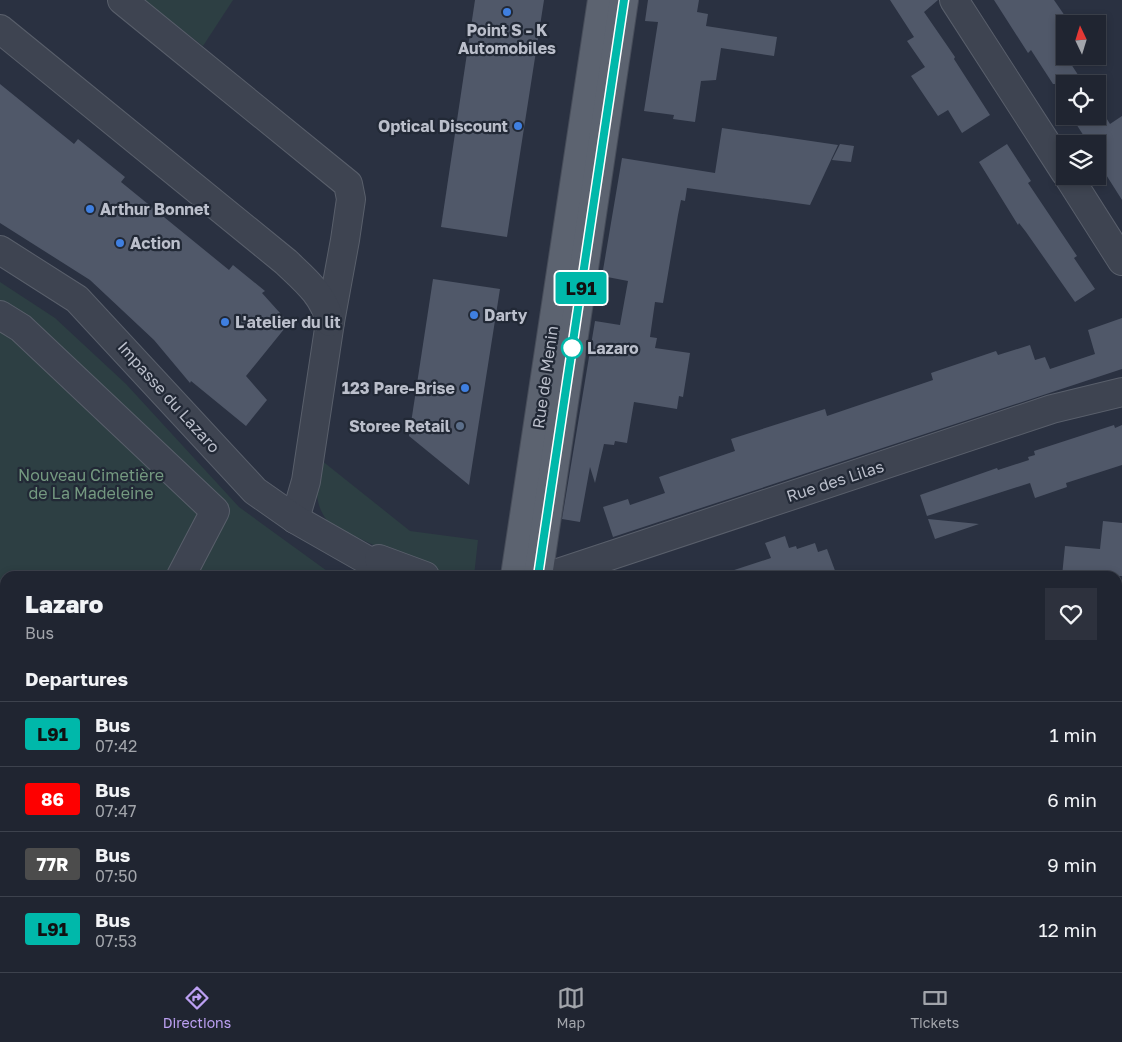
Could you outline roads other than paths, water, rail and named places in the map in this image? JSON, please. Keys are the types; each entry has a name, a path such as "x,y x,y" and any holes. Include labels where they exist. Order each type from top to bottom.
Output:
{"main road":[{"name":"Rue de Menin","path":"539,571 593,130 602,0"},
{"name":"Rue de Menin","path":"516,571 593,130 624,0"}],"street":[{"path":"122,0 348,184 351,199 306,481 295,519"},
{"path":"954,0 1056,158"},
{"path":"0,29 286,262 319,294 327,307 330,322"},
{"path":"1074,185 1122,260"},
{"name":"Impasse du Lazaro","path":"0,250 77,299 255,491 295,519 338,545"},
{"path":"0,315 21,328 215,511 184,571"},
{"name":"Rue des Lilas","path":"564,571 1052,409 1122,392"},
{"path":"338,545 386,571"},
{"path":"338,545 411,571"}],"place":[{"name":"Point S - K Automobiles","path":"507,12"},
{"name":"Optical Discount","path":"518,126"},
{"name":"Arthur Bonnet","path":"90,209"},
{"name":"Action","path":"120,243"},
{"name":"Darty","path":"474,315"},
{"name":"L'atelier du lit","path":"225,322"},
{"name":"Lazaro","path":"572,348"},
{"name":"123 Pare-Brise","path":"465,388"},
{"name":"Storee Retail","path":"460,426"}],"park label":[{"name":"Nouveau Cimetière de La Madeleine","path":"91,484"}]}
